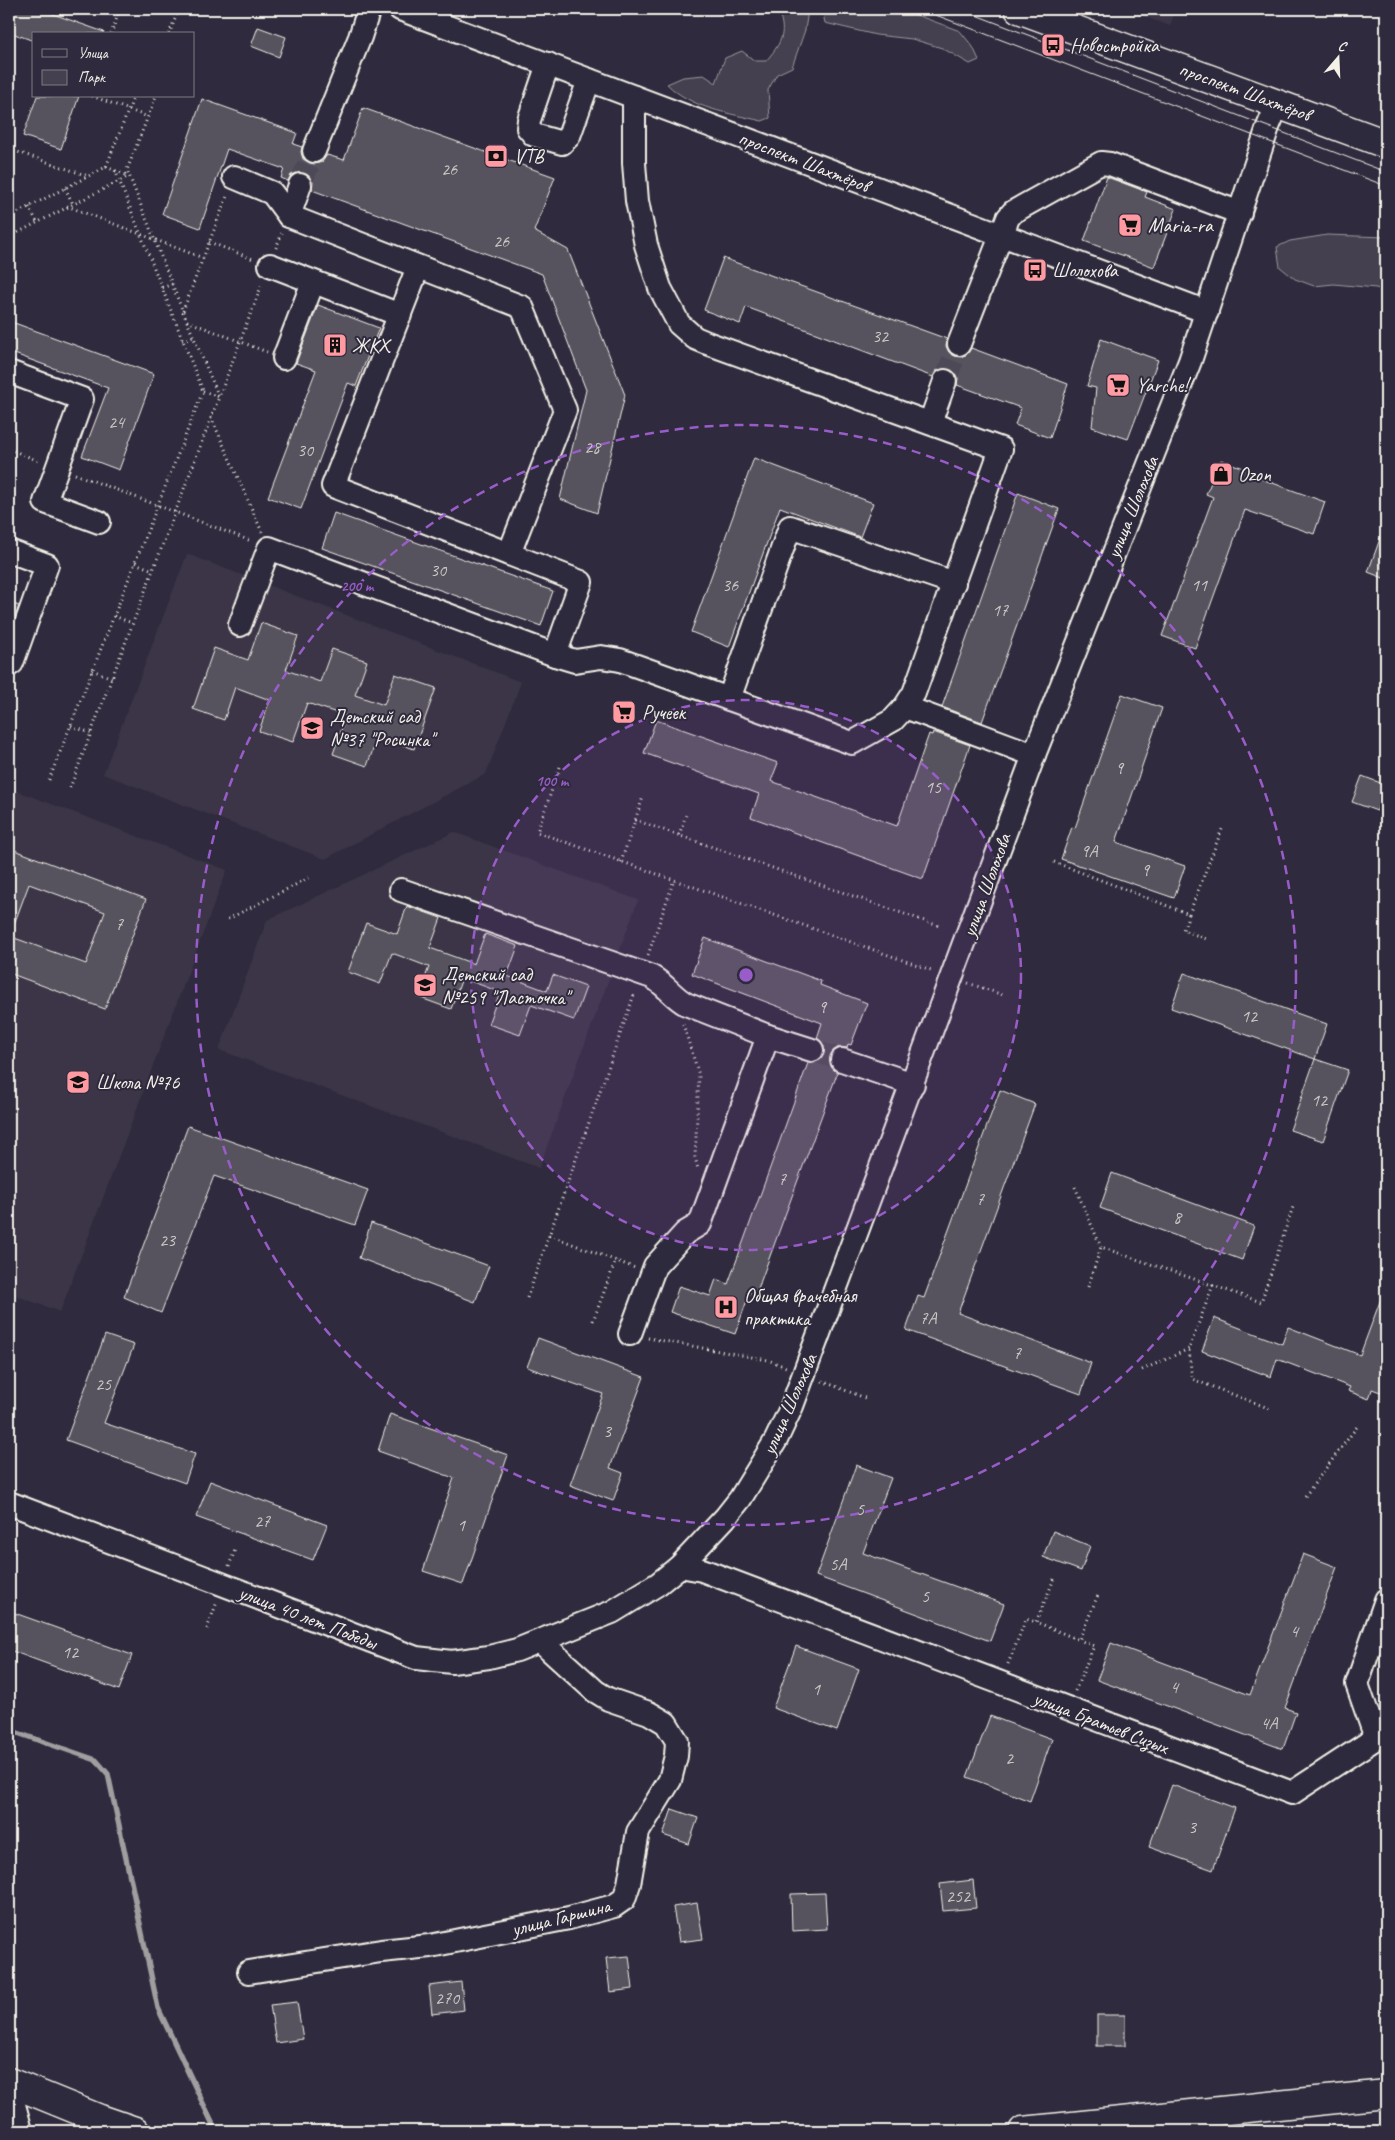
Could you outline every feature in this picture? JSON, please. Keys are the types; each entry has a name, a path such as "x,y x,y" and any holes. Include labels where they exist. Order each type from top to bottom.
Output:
{"main road":[{"name":"проспект Шахтёров","path":"1019,9 1386,144"},
{"path":"9,2082 100,2119 136,2131"},
{"path":"1024,2131 1386,2094"}],"street":[{"path":"314,151 360,37 369,9"},
{"name":"проспект Шахтёров","path":"400,9 1207,312"},
{"path":"548,64 529,120 528,128 534,134 562,143 569,136 589,80"},
{"path":"240,625 269,548 555,655 575,661 601,657 611,658 852,742 893,720 905,707 914,693 1001,449 707,343 695,338 679,324 660,288 646,245 637,201 634,163 634,97"},
{"name":"улица Шолохова","path":"612,1612 658,1584 680,1566 725,1518 740,1499 776,1440 792,1406 1034,755 1190,361 1278,103"},
{"path":"960,344 1000,234 1008,218 1013,212 1101,163 1110,164 1240,213"},
{"path":"234,177 272,193 288,216 522,307 565,410 509,554"},
{"path":"288,216 300,185"},
{"path":"270,265 400,314"},
{"path":"418,267 333,486 581,582 555,655"},
{"path":"284,358 313,282"},
{"path":"9,372 82,399 45,502 100,522"},
{"path":"930,423 945,381"},
{"path":"729,699 790,527 954,583"},
{"path":"9,551 47,565 12,663 9,665"},
{"path":"905,707 1034,755"},
{"path":"402,890 641,973 663,983 676,999 768,1036 812,1050"},
{"path":"630,1334 655,1266 685,1233 700,1224 768,1036"},
{"path":"842,1060 913,1084"},
{"name":"улица 40 лет Победы","path":"9,1503 416,1658 439,1662 464,1661 502,1654 540,1642 612,1612"},
{"name":"улица Братьев Сизых","path":"680,1566 702,1570 1292,1793 1376,1738 1357,1684 1386,1600"},
{"name":"улица Гаршина","path":"249,1972 381,1951 430,1946 569,1918 614,1906 624,1899 629,1884 638,1832 670,1780 676,1756 677,1741 666,1723 649,1713 608,1699 595,1691 540,1642"},
{"path":"9,2086 21,2131"}],"path":[{"path":"112,32 120,9"},
{"path":"170,32 179,9"},
{"path":"97,98 148,117"},
{"path":"9,217 106,167 133,98"},
{"path":"155,98 127,170 219,397"},
{"path":"9,116 12,117 9,126"},
{"path":"9,149 89,176"},
{"path":"106,167 129,176"},
{"path":"49,780 202,391 114,170"},
{"path":"9,237 129,176"},
{"path":"183,312 234,177"},
{"path":"65,188 73,204"},
{"path":"67,206 203,258"},
{"path":"29,207 37,222"},
{"path":"70,788 288,216"},
{"path":"210,242 270,265"},
{"path":"162,288 172,284"},
{"path":"187,321 284,358"},
{"path":"182,340 194,337"},
{"path":"202,391 219,397"},
{"path":"212,417 269,548"},
{"path":"9,449 269,548"},
{"path":"135,563 152,570"},
{"path":"114,616 132,623"},
{"path":"92,670 112,678"},
{"path":"71,726 91,734"},
{"path":"560,767 537,832 1003,996"},
{"path":"621,862 643,797"},
{"path":"679,835 687,812"},
{"path":"635,820 939,926"},
{"path":"1209,940 1183,930 1222,829"},
{"path":"1054,862 1189,914"},
{"path":"228,918 311,877"},
{"path":"527,1298 674,880"},
{"path":"676,999 699,1075 695,1158 699,1174"},
{"path":"1075,1187 1102,1247 1088,1286"},
{"path":"1102,1247 1260,1302 1294,1204"},
{"path":"549,1235 652,1274"},
{"path":"593,1321 616,1260"},
{"path":"1213,1286 1189,1349 1192,1379 1271,1409"},
{"path":"630,1334 768,1360"},
{"path":"1142,1370 1189,1349"},
{"path":"1305,1496 1359,1424"},
{"path":"1036,1622 1054,1579"},
{"path":"1079,1640 1098,1595"},
{"path":"1000,1683 1026,1618 1094,1646 1068,1709"}],"shaded area":[{"path":"1123,9 1176,9 1170,26"},
{"name":"Детский сад №37 \"Росинка\"","path":"187,554 521,682 486,774 325,859 103,774"},
{"name":"Школа №76","path":"9,788 227,870 60,1312 9,1293"},
{"name":"Детский сад №259 \"Ласточка\"","path":"454,832 638,900 539,1168 219,1050 267,920"}],"green space":[{"path":"769,9 805,9 807,17 805,30 792,67 777,74 768,90 770,118 762,121 699,105 667,84 683,77 704,75 716,83 725,58 742,51 755,61 766,61 781,39 782,33 779,13"},
{"path":"822,9 900,9 960,31 973,47 979,60 970,64 942,48 912,39 876,35 825,23"},
{"path":"1327,235 1386,237 1386,291 1376,288 1334,284 1314,286 1295,279 1280,267 1277,247 1290,241"}],"building":[{"path":"9,9 39,9 104,32 32,32 32,40 9,32"},
{"path":"258,27 286,37 279,57 251,46"},
{"path":"36,98 78,98 61,149 23,136"},
{"path":"202,99 297,133 293,144 302,147 303,159 310,163 322,162 327,155 344,160 363,108 555,177 534,231 568,250 625,395 597,513 560,499 586,390 542,274 312,190 313,182 310,176 305,173 297,172 291,175 288,181 281,178 284,169 227,149 200,228 162,214"},
{"name":"Maria-ra","path":"1107,177 1147,192 1145,197 1176,209 1154,267 1084,241"},
{"path":"723,258 947,339 946,346 949,352 955,356 961,357 967,354 971,348 1068,384 1050,438 1015,425 1021,408 957,385 958,378 955,372 950,369 942,368 936,371 933,377 746,307 740,324 704,310"},
{"path":"318,305 379,328 356,386 348,383 301,509 268,497 316,370 296,363"},
{"path":"9,321 154,374 119,470 82,456 108,388 9,352"},
{"path":"1101,339 1158,360 1128,439 1092,427 1096,388 1087,386"},
{"path":"754,458 873,503 860,537 780,507 729,647 691,632"},
{"path":"1221,460 1258,473 1256,477 1325,502 1314,534 1245,510 1195,648 1162,636 1213,497 1206,494"},
{"path":"1018,493 1059,509 982,722 942,707"},
{"path":"334,513 553,591 541,626 322,548"},
{"path":"1386,526 1386,579 1368,572"},
{"path":"9,602 19,606 9,633"},
{"path":"261,623 298,636 286,670 320,682 332,649 367,661 355,695 384,705 395,674 436,688 414,749 378,736 367,766 333,754 346,716 307,703 293,742 259,731 270,700 235,687 224,720 193,709 214,648 248,660"},
{"path":"1122,694 1162,708 1116,842 1185,866 1174,898 1061,859 1072,827 1075,828"},
{"path":"656,720 778,763 771,781 897,826 929,734 932,735 933,732 970,745 923,879 751,817 759,794 644,753"},
{"path":"1362,776 1386,785 1377,811 1352,802"},
{"path":"9,848 146,899 105,1009 9,973 9,936 86,964 105,912 29,884 10,935"},
{"path":"407,906 441,918 430,948 474,964 485,934 518,946 507,976 547,991 553,975 586,987 574,1020 531,1005 520,1035 488,1024 500,992 462,978 451,1009 418,997 429,967 392,953 380,984 348,972 366,923 397,934"},
{"path":"705,938 821,981 820,985 867,1003 851,1045 848,1044 847,1048 839,1047 830,1055 829,1063 838,1073 756,1294 750,1292 735,1334 670,1312 679,1286 710,1296 716,1279 728,1284 808,1063 820,1060 825,1048 817,1038 822,1023 692,974"},
{"path":"1184,973 1327,1024 1315,1059 1171,1008"},
{"path":"1315,1059 1348,1070 1323,1141 1290,1130"},
{"path":"1000,1090 1035,1104 958,1313 1091,1363 1081,1394 906,1330 918,1296 924,1298"},
{"path":"188,1126 368,1190 355,1225 214,1176 161,1313 124,1297"},
{"path":"1112,1173 1254,1226 1242,1260 1100,1208"},
{"path":"371,1223 489,1266 475,1302 359,1258"},
{"path":"1385,1288 1386,1394 1372,1389 1369,1399 1348,1391 1350,1387 1277,1359 1271,1377 1202,1351 1214,1318 1282,1344 1288,1327 1360,1355"},
{"path":"105,1335 134,1345 104,1423 195,1454 185,1483 66,1440"},
{"path":"538,1338 644,1377 610,1468 623,1473 613,1501 570,1485 603,1394 527,1367"},
{"path":"390,1414 508,1455 463,1584 423,1571 454,1478 378,1451"},
{"path":"856,1465 891,1478 863,1553 1004,1604 990,1641 816,1576"},
{"path":"210,1481 327,1525 313,1560 196,1517"},
{"path":"1053,1531 1090,1546 1081,1571 1043,1557"},
{"path":"1303,1554 1337,1567 1285,1708 1296,1712 1283,1749 1097,1680 1111,1643 1250,1695"},
{"path":"9,1611 132,1655 119,1690 9,1650"},
{"path":"796,1646 859,1669 837,1731 773,1708"},
{"path":"990,1716 1052,1739 1030,1801 967,1777"},
{"path":"1172,1785 1235,1808 1213,1870 1149,1847"},
{"path":"672,1809 698,1818 689,1844 663,1835"},
{"path":"973,1880 976,1908 943,1911 940,1884"},
{"path":"825,1893 827,1929 792,1931 791,1894"},
{"path":"697,1903 703,1939 679,1942 673,1907"},
{"path":"629,1956 633,1989 610,1992 606,1958"},
{"path":"461,1982 464,2010 432,2014 429,1986"},
{"path":"297,2002 303,2039 276,2043 270,2005"},
{"path":"1097,2015 1125,2015 1125,2046 1097,2046"}],"waterway":[{"path":"9,1730 96,1760 108,1774 158,2008 216,2131"}],"tunnel":[{"path":"300,185 314,151"},
{"path":"945,381 959,344"},
{"path":"812,1050 842,1060"}],"tram line":[{"path":"920,9 1386,186"},
{"path":"960,9 1386,172"}],"place":[{"name":"Новостройка","path":"1053,45"},
{"name":"VTB","path":"496,156"},
{"name":"Maria-ra","path":"1130,225"},
{"name":"Шолохова","path":"1035,270"},
{"name":"ЖКХ","path":"335,345"},
{"name":"Yarche!","path":"1118,385"},
{"name":"Ozon","path":"1221,474"},
{"name":"Ручеек","path":"624,712"},
{"name":"Детский сад №37 \"Росинка\"","path":"312,728"},
{"name":"Детский сад №259 \"Ласточка\"","path":"425,985"},
{"name":"Школа №76","path":"78,1082"},
{"name":"Общая врачебная практика","path":"726,1307"}]}
